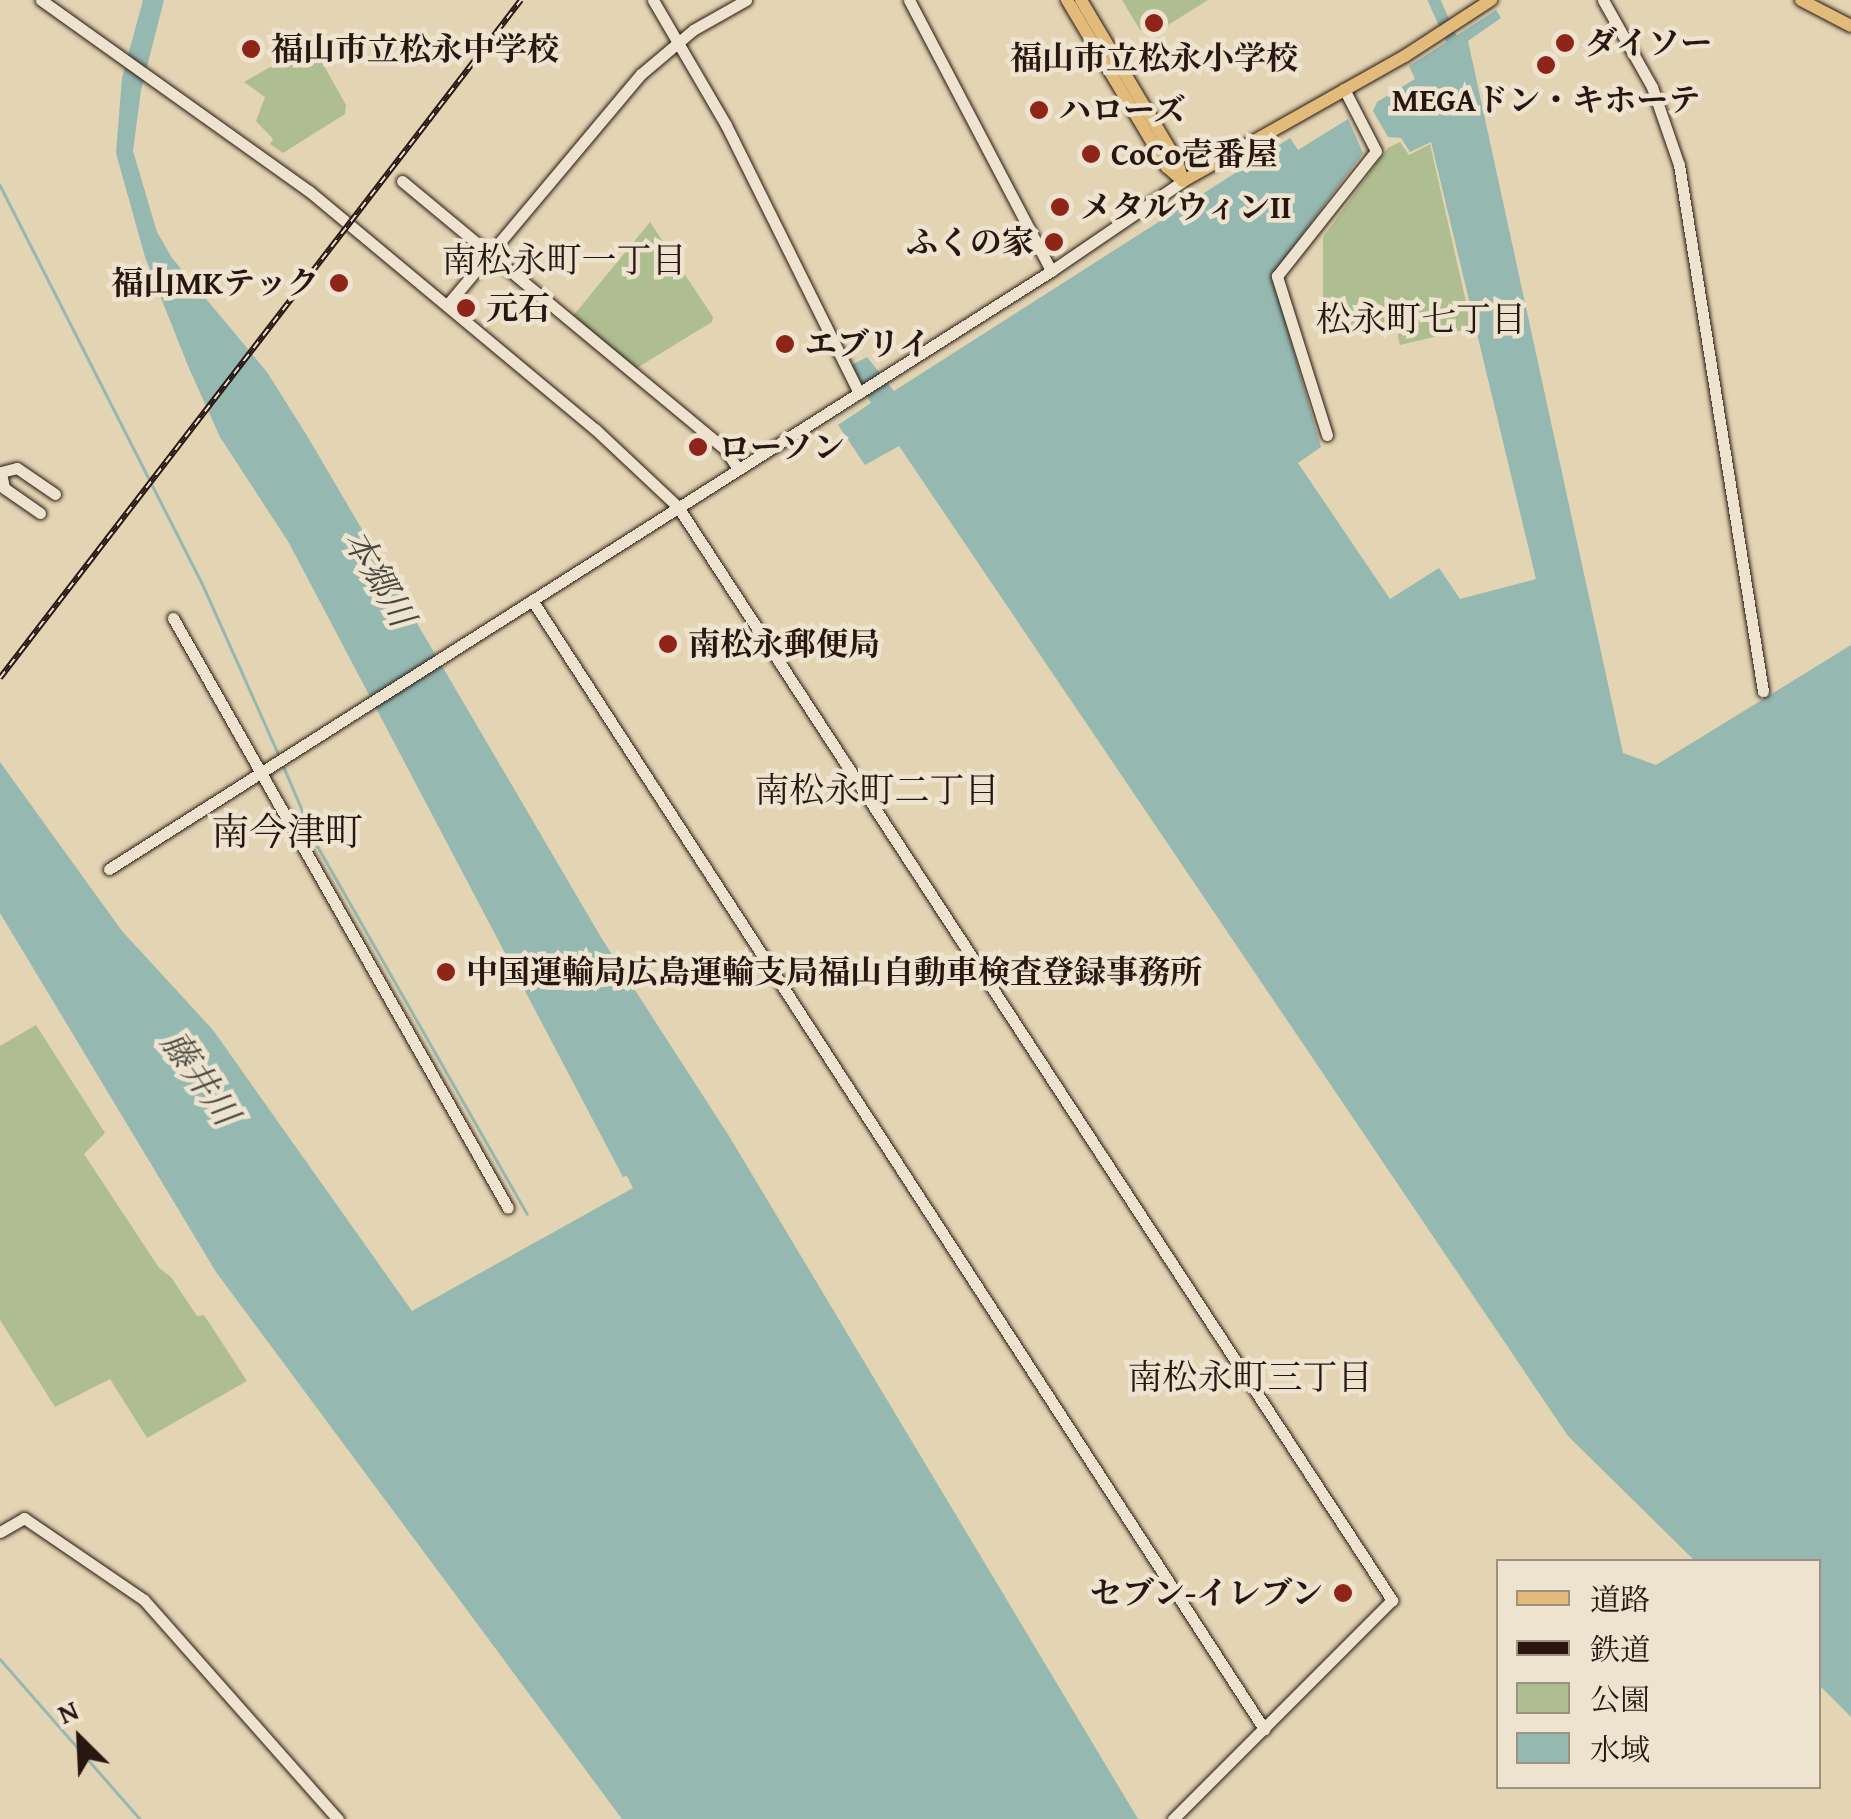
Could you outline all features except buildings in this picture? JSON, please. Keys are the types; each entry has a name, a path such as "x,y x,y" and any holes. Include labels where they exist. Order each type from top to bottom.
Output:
{"main road":[{"path":"1067,0 1167,167 1183,182"},
{"path":"1081,0 1177,161 1183,182"},
{"path":"1183,182 1491,0"},
{"path":"1801,0 1851,26"}],"street":[{"path":"41,0 287,174 630,459 678,507 1392,1600 1173,1819"},
{"path":"652,0 726,125 861,392"},
{"path":"446,305 641,74 677,43 746,0"},
{"path":"910,0 1051,272"},
{"path":"1603,0 1652,87 1679,166 1763,692"},
{"path":"1327,435 1277,276 1376,150 1344,89"},
{"path":"402,181 725,450 738,469"},
{"path":"109,869 1051,272 1183,182"},
{"path":"40,513 4,488 1,471 18,468 55,494"},
{"path":"532,600 1264,1728"},
{"path":"172,618 508,1208"},
{"path":"0,1532 24,1518 144,1600 338,1819"}],"green space":[{"name":"福山市立松永小学校","path":"1122,0 1208,0 1157,32 1140,30"},
{"path":"304,48 314,48 346,105 345,114 283,153 270,144 273,139 256,121 265,97 244,82"},
{"path":"1400,142 1409,155 1430,144 1472,328 1400,345 1395,323 1341,334 1337,316 1323,319 1323,237 1388,148"},
{"path":"650,222 713,317 712,322 635,369 573,316"},
{"path":"36,1025 105,1133 84,1154 159,1268 171,1277 197,1316 204,1315 247,1381 147,1438 110,1379 55,1407 0,1320 0,1046"}],"water":[{"path":"143,0 164,0 141,90 133,151 157,232 172,258 267,372 309,439 602,939 729,1136 1138,1819 622,1819 216,1272 0,913 0,762 122,931 213,1030 412,1311 633,1188 627,1176 623,1177 289,543 220,437 188,366 145,257 116,153 122,78"},
{"path":"1496,10 1501,18 1468,41 1623,753 1656,765 1851,645 1851,1717 1821,1687 1821,1559 1693,1559 1568,1436 899,446 865,465 838,425 871,403 850,366 867,357 894,391 1290,138 1298,150 1348,119 1363,153 1272,275 1321,447 1298,463 1390,599 1439,568 1460,599 1536,579 1431,142 1410,152 1401,138 1388,137 1373,111 1377,102 1415,79 1409,66"}],"waterway":[{"path":"1434,0 1452,40"},
{"path":"0,185 202,583 278,753"},
{"path":"283,765 318,847 527,1214"},
{"path":"0,1659 140,1819"}],"railway":[{"path":"0,678 521,0"}],"place":[{"name":"福山市立松永小学校","path":"1154,23"},
{"name":"ダイソー","path":"1565,43"},
{"name":"福山市立松永中学校","path":"251,49"},
{"name":"MEGAドン・キホーテ","path":"1546,65"},
{"name":"ハローズ","path":"1039,110"},
{"name":"CoCo壱番屋","path":"1091,154"},
{"name":"メタルウィンII","path":"1060,207"},
{"name":"ふくの家","path":"1054,242"},
{"name":"福山MKテック","path":"339,283"},
{"name":"元石","path":"466,308"},
{"name":"エブリイ","path":"785,344"},
{"name":"ローソン","path":"698,447"},
{"name":"南松永郵便局","path":"668,644"},
{"name":"中国運輸局広島運輸支局福山自動車検査登録事務所","path":"446,972"},
{"name":"セブン-イレブン","path":"1343,1593"}],"district":[{"name":"南松永町一丁目","path":"564,260"},
{"name":"松永町七丁目","path":"1421,319"},
{"name":"南松永町二丁目","path":"877,790"},
{"name":"南今津町","path":"287,832"},
{"name":"南松永町三丁目","path":"1250,1377"}],"water label":[{"name":"本郷川","path":"379,578"},
{"name":"藤井川","path":"200,1078"}]}
